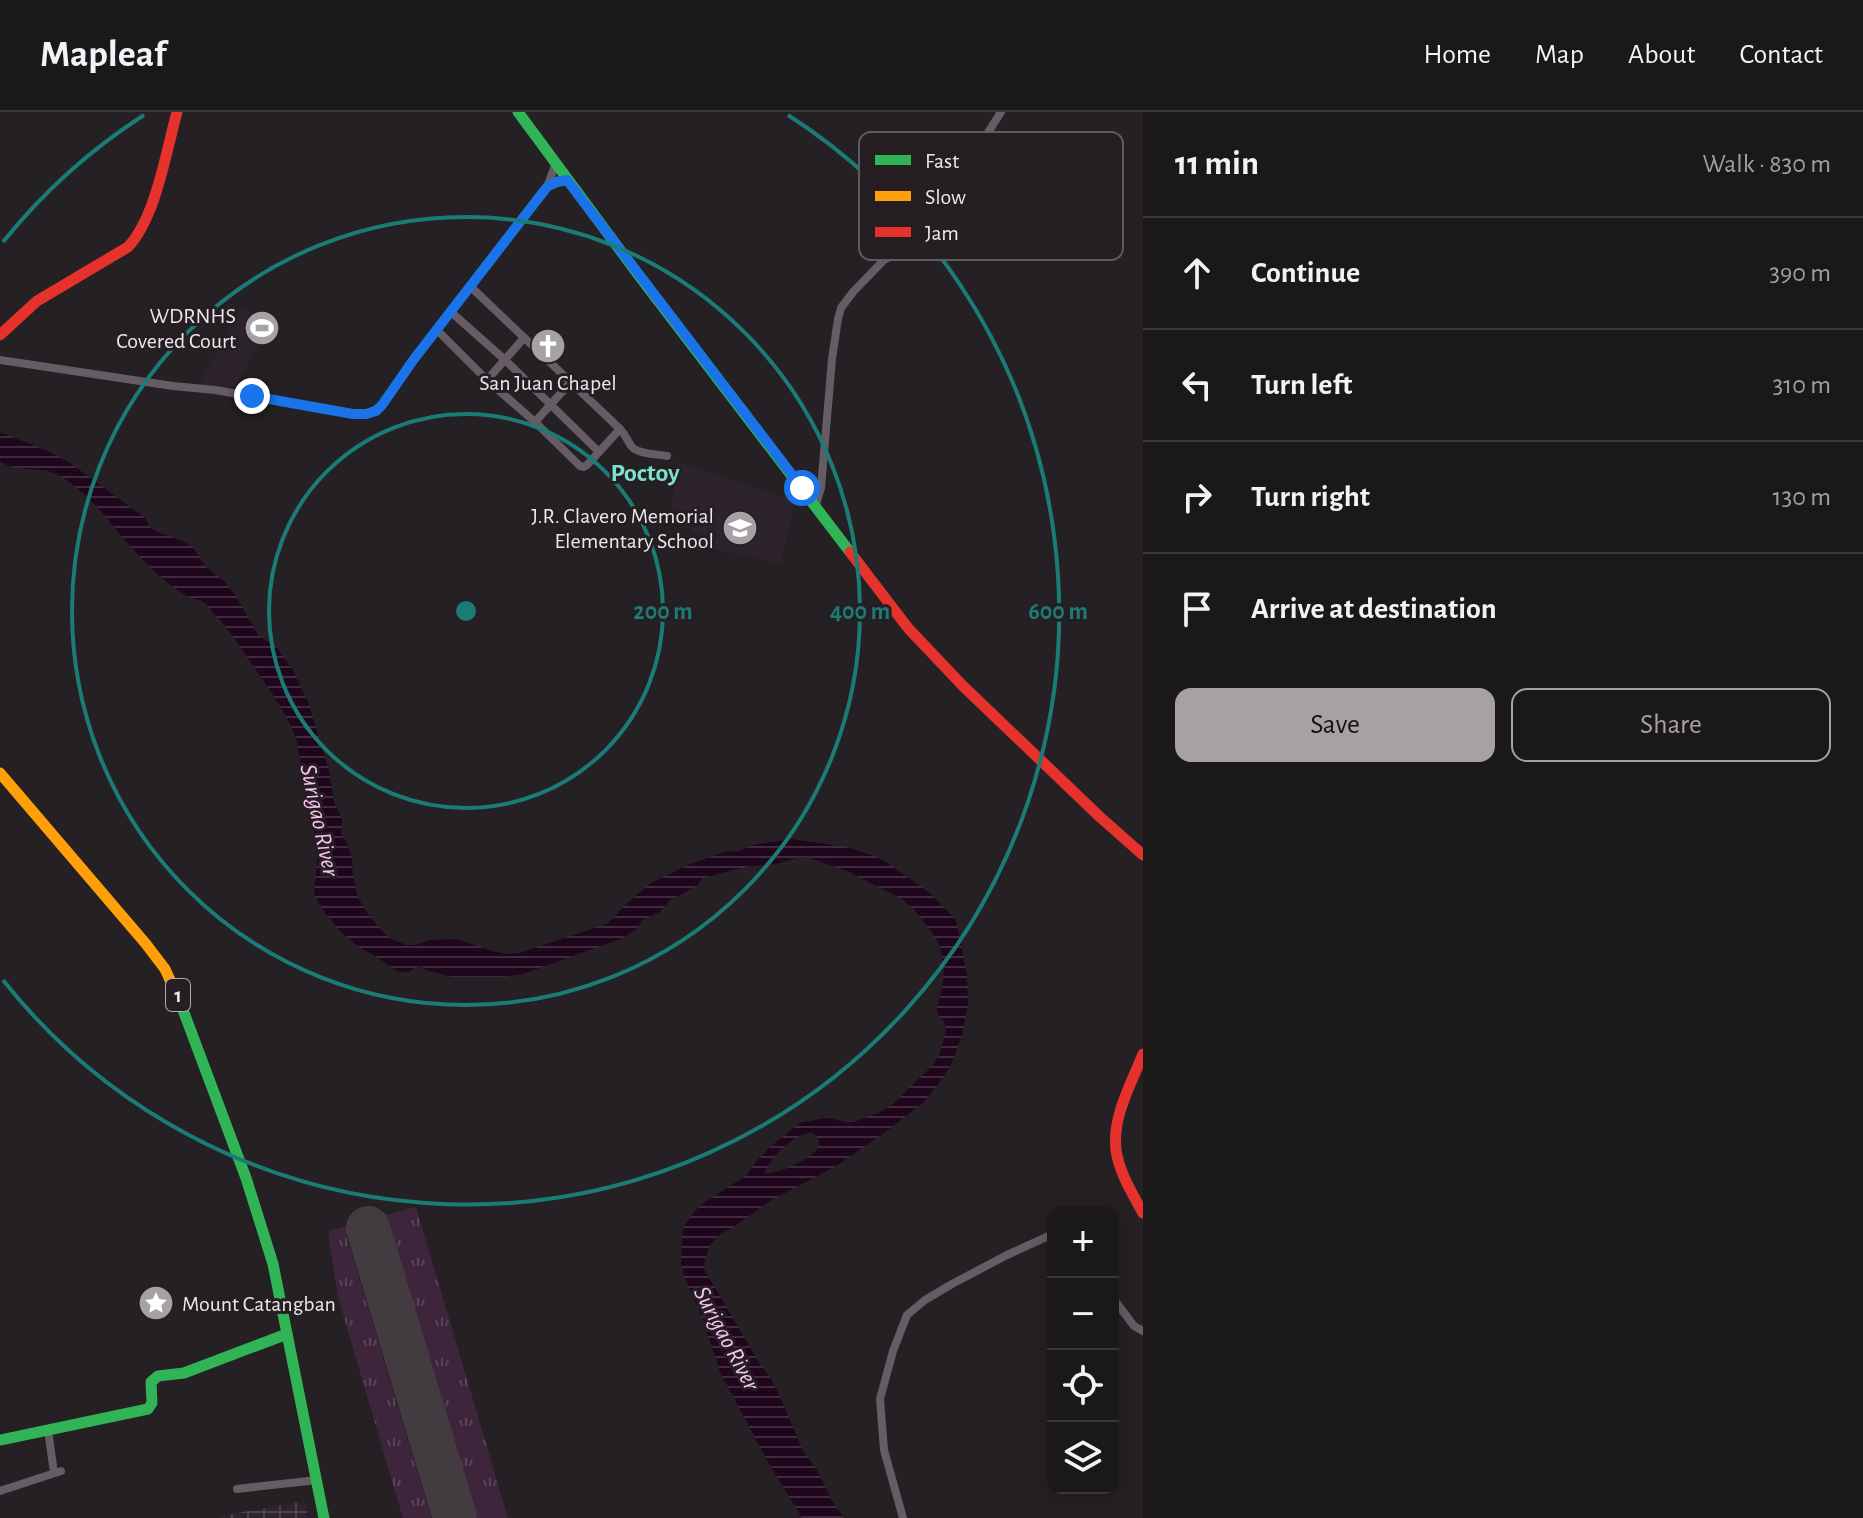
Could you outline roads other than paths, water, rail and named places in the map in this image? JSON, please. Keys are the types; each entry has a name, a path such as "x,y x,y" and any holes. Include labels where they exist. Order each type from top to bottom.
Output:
{"main road":[{"path":"0,335 37,301 128,247 138,237 150,212 177,112"},
{"path":"518,112 891,607 937,659 1143,855"},
{"name":"1","path":"0,773 146,944 165,969 176,991 255,1206 273,1264 324,1518"},
{"path":"1143,1054 1119,1118 1116,1138 1120,1163 1143,1213"},
{"path":"0,1440 146,1410 152,1405 151,1382 158,1376 184,1373 287,1334"}],"street":[{"path":"988,132 1001,112"},
{"path":"0,360 227,392 353,414 376,411 547,187 556,163"},
{"path":"547,187 567,180"},
{"path":"815,507 821,488 832,359 841,308 884,260"},
{"path":"471,287 620,429 632,447 667,456"},
{"path":"451,312 599,452"},
{"path":"437,330 582,467 620,429"},
{"path":"487,380 524,338"},
{"path":"535,422 570,383"},
{"path":"903,1518 884,1450 880,1399 907,1315 952,1284 1047,1237"},
{"path":"1119,1306 1134,1326 1143,1331"},
{"path":"0,1491 58,1472 48,1430"},
{"path":"237,1489 317,1480"}],"water":[{"name":"Surigao River","path":"0,432 50,452 145,518 155,531 193,547 205,566 225,582 258,635 277,648 293,670 308,702 329,771 334,802 342,819 341,834 352,858 358,897 379,928 390,938 406,945 456,939 496,952 519,953 607,924 651,883 688,865 724,852 792,839 847,847 883,860 930,893 956,920 967,976 968,1004 962,1035 944,1077 924,1102 884,1133 836,1166 770,1201 718,1236 710,1245 705,1259 704,1269 770,1377 804,1453 844,1518 802,1518 768,1462 720,1372 685,1278 681,1263 682,1235 696,1210 747,1175 770,1147 800,1123 829,1117 847,1123 880,1112 893,1104 932,1066 939,1055 946,1030 937,1009 944,969 939,944 913,908 902,899 847,871 801,857 703,878 697,886 670,900 660,912 642,920 638,928 623,938 523,974 452,977 426,970 420,965 408,972 397,971 341,932 314,895 317,861 315,837 296,738 275,698 229,631 205,603 181,592 154,571 71,483 51,472 14,467 0,461","holes":["811,1132 817,1137 818,1147 808,1157 787,1168 764,1174 772,1160 790,1142"]}],"place":[{"name":"WDRNHS Covered Court","path":"262,328"},
{"name":"San Juan Chapel","path":"548,346"},
{"name":"J.R. Clavero Memorial Elementary School","path":"740,528"},
{"name":"Mount Catangban","path":"156,1303"}],"district":[{"name":"Poctoy","path":"645,472"}]}
